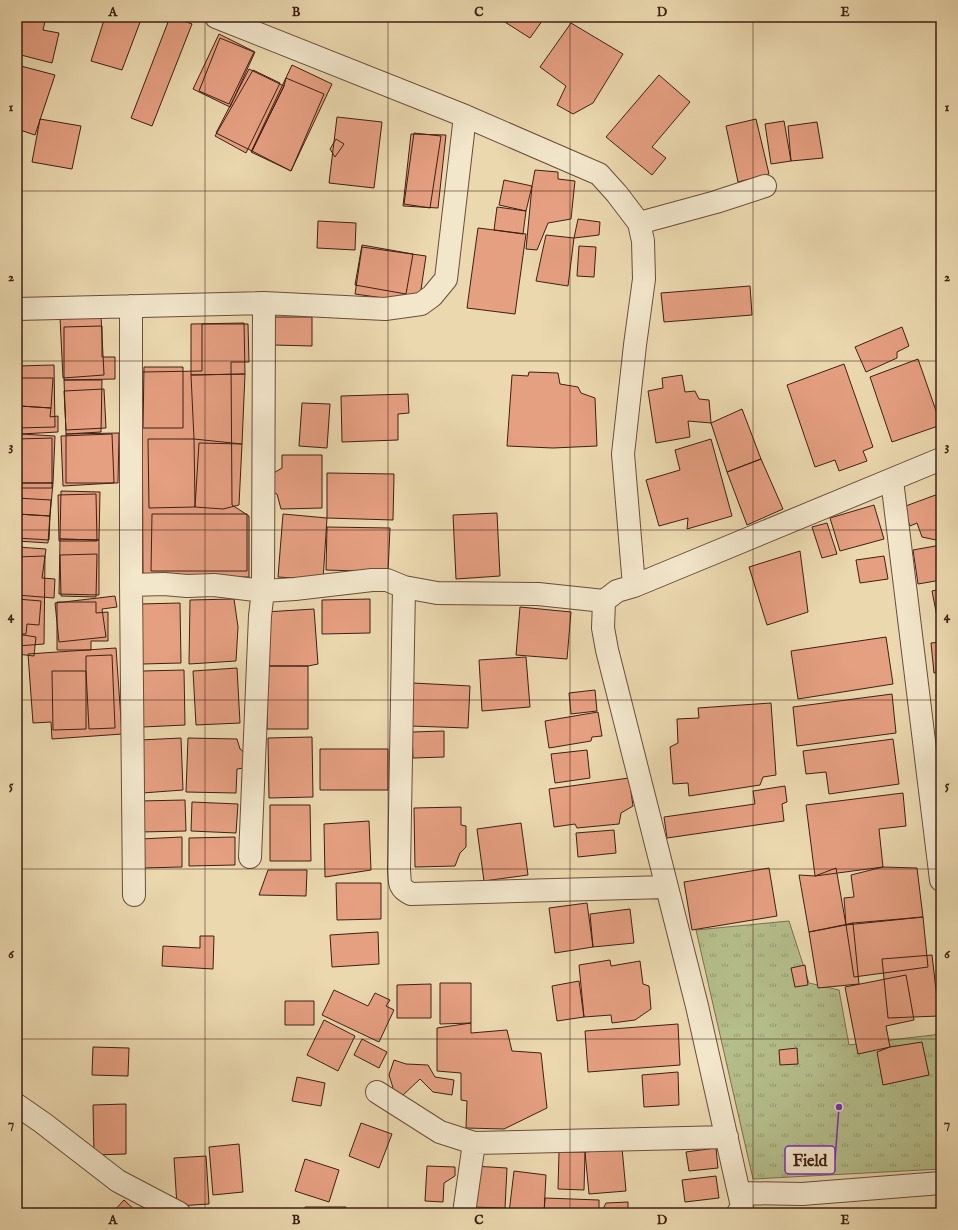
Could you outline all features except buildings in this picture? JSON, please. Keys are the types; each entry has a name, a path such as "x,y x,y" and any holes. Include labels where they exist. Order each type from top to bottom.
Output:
{"street":[{"path":"216,17 465,116 599,174 617,194 639,223 642,241 644,279 623,454 634,586"},
{"path":"17,309 264,303 385,309 421,304 432,296 446,279 465,116"},
{"path":"639,223 716,202 765,186"},
{"path":"250,857 260,616 263,591 264,303"},
{"path":"132,306 131,585 134,895"},
{"path":"131,585 214,585 263,591 372,580 387,580 404,587 437,592 538,594 604,600 617,592 941,459"},
{"path":"892,480 941,880"},
{"path":"404,587 399,870 400,884 403,889 411,894 667,887"},
{"path":"604,600 603,628 607,650 697,1006 727,1137 738,1203 802,1194 941,1183"},
{"path":"377,1092 440,1132 474,1143 727,1137"},
{"path":"17,1105 43,1123 118,1181 179,1213"},
{"path":"464,1213 474,1143"}],"green space":[{"path":"789,921 809,983 839,990 849,1045 941,1034 941,1169 753,1179 696,930"}],"place":[{"name":"Field","path":"839,1107"}]}
